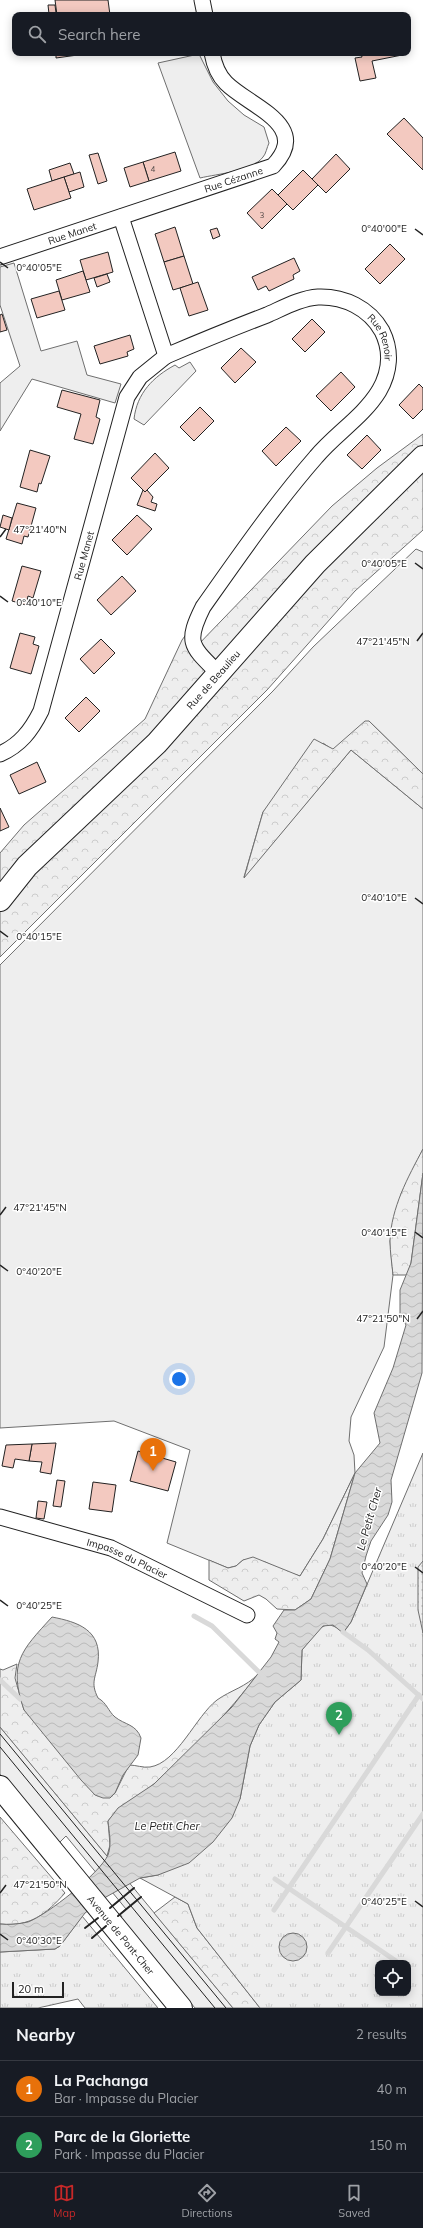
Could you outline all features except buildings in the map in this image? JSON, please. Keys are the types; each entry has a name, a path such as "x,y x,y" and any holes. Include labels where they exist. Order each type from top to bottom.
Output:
{"street":[{"path":"202,0 204,12"},
{"name":"Rue Cézanne","path":"121,218 264,171 273,166 284,152 285,137 280,124 227,84 219,74 213,56"},
{"path":"121,218 166,356"},
{"name":"Rue Manet","path":"0,257 121,218"},
{"name":"Rue Renoir","path":"166,356 289,306 317,297 340,299 362,309 379,327 388,347 387,371 378,392 368,405 319,454 296,480 202,607 193,626 192,642 203,658 218,672"},
{"name":"Rue Manet","path":"0,754 19,743 28,734 40,711 127,397 140,377 166,356"},
{"name":"Rue de Beaulieu","path":"0,900 27,866 157,744 218,672 315,564 423,457"},
{"name":"Impasse du Placier","path":"0,1517 111,1548 247,1615"},
{"name":"Avenue de Pont-Cher","path":"0,1787 181,2008"}],"green space":[{"path":"190,56 200,56 213,82 228,101 244,115 264,127 269,143 264,156 258,162 243,169 200,178 158,63"},
{"path":"14,263 41,351 77,341 87,375 121,384 115,403 32,379 0,431 0,383 20,366 0,305 0,267"},
{"path":"190,362 196,371 144,425 134,419 139,401 147,387 160,375 175,365 179,368"},
{"path":"423,434 423,530 355,591 267,690 0,957 0,853 24,825 145,719 182,640 193,625 195,648 332,506 377,468"},
{"path":"416,549 423,552 423,774 369,721 333,750 323,743 263,812 244,877 351,750 423,809 423,1149 401,1194 390,1241 393,1275 384,1347 351,1417 349,1441 354,1455 355,1473 323,1539 300,1576 284,1571 265,1562 243,1560 236,1566 228,1568 167,1543 190,1450 114,1421 0,1428 0,965 273,691 313,647"},
{"path":"365,721 369,721 423,774 423,809 351,750 244,878 263,812 314,739 333,749"},
{"path":"423,1149 423,1173 411,1263 407,1275 393,1275 390,1241 393,1217 401,1193"},
{"path":"423,1453 423,2008 260,2008 197,1928 188,1904 140,1878 158,1875 240,1799 250,1746 259,1725 275,1702 301,1680 302,1650 318,1629 328,1624 338,1628 343,1633 351,1622"},
{"path":"355,1473 330,1559 311,1599 295,1610 277,1609 259,1595 244,1601 209,1580 209,1560 228,1568 236,1566 243,1560 253,1557 300,1576 323,1539"},
{"path":"423,1561 423,1633 418,1610 418,1567"},
{"path":"17,1664 15,1678 24,1710 115,1793 129,1765 150,1767 160,1764 178,1748 209,1707 217,1700 248,1682 258,1674 247,1689 210,1731 183,1758 149,1788 119,1809 108,1821 110,1845 107,1856 0,1727 0,1669 3,1670"},
{"path":"0,1727 233,2008 195,2008 120,1919 122,1917 120,1914 126,1909 66,1836 58,1844 0,1774"},
{"path":"0,1817 65,1893 37,1918 21,1923 0,1924"},
{"path":"175,1897 188,1904 197,1928 260,2008 233,2008 154,1913"},
{"path":"82,1916 158,2008 85,2008 78,1999 38,2008 0,2008 0,1952 55,1949 60,1946"}],"water":[{"name":"Le Petit Cher","path":"423,1173 422,1373 391,1480 392,1502 388,1515 371,1541 362,1573 367,1584 351,1622 343,1633 333,1625 323,1626 302,1650 301,1680 275,1702 259,1725 250,1746 240,1799 232,1818 213,1842 189,1863 158,1875 140,1878 106,1897 85,1913 60,1946 55,1949 0,1952 0,1924 28,1922 37,1918 72,1893 95,1872 108,1855 110,1842 108,1821 118,1808 154,1784 232,1707 271,1657 279,1642 275,1639 277,1633 273,1626 284,1610 295,1610 311,1599 330,1559 355,1473 380,1443 374,1413 393,1368 406,1325 400,1314 400,1290 411,1263"},
{"path":"52,1617 79,1625 92,1635 96,1642 98,1651 94,1688 98,1698 115,1717 133,1727 139,1733 141,1738 138,1755 123,1775 115,1793 110,1798 103,1798 95,1795 24,1710 19,1694 17,1680 20,1659 32,1639"},
{"path":"293,1933 303,1937 307,1947 303,1957 293,1961 283,1957 279,1947 283,1937"}],"waterway":[{"path":"194,1616 212,1626 264,1677"},
{"path":"343,1632 368,1650 423,1699"},
{"path":"0,1680 20,1699"},
{"path":"274,1910 419,1695"},
{"path":"328,1953 423,1814"},
{"path":"275,1879 395,1960"}],"tram line":[{"path":"0,1734 226,2008"},
{"path":"0,1747 215,2008"}],"wall":[{"path":"110,1908 134,1888"},
{"path":"118,1916 141,1897"},
{"path":"85,1928 98,1918"},
{"path":"92,1938 106,1926"}],"place":[{"name":"La Pachanga","path":"153,1471"},
{"name":"Parc de la Gloriette","path":"339,1735"}]}
